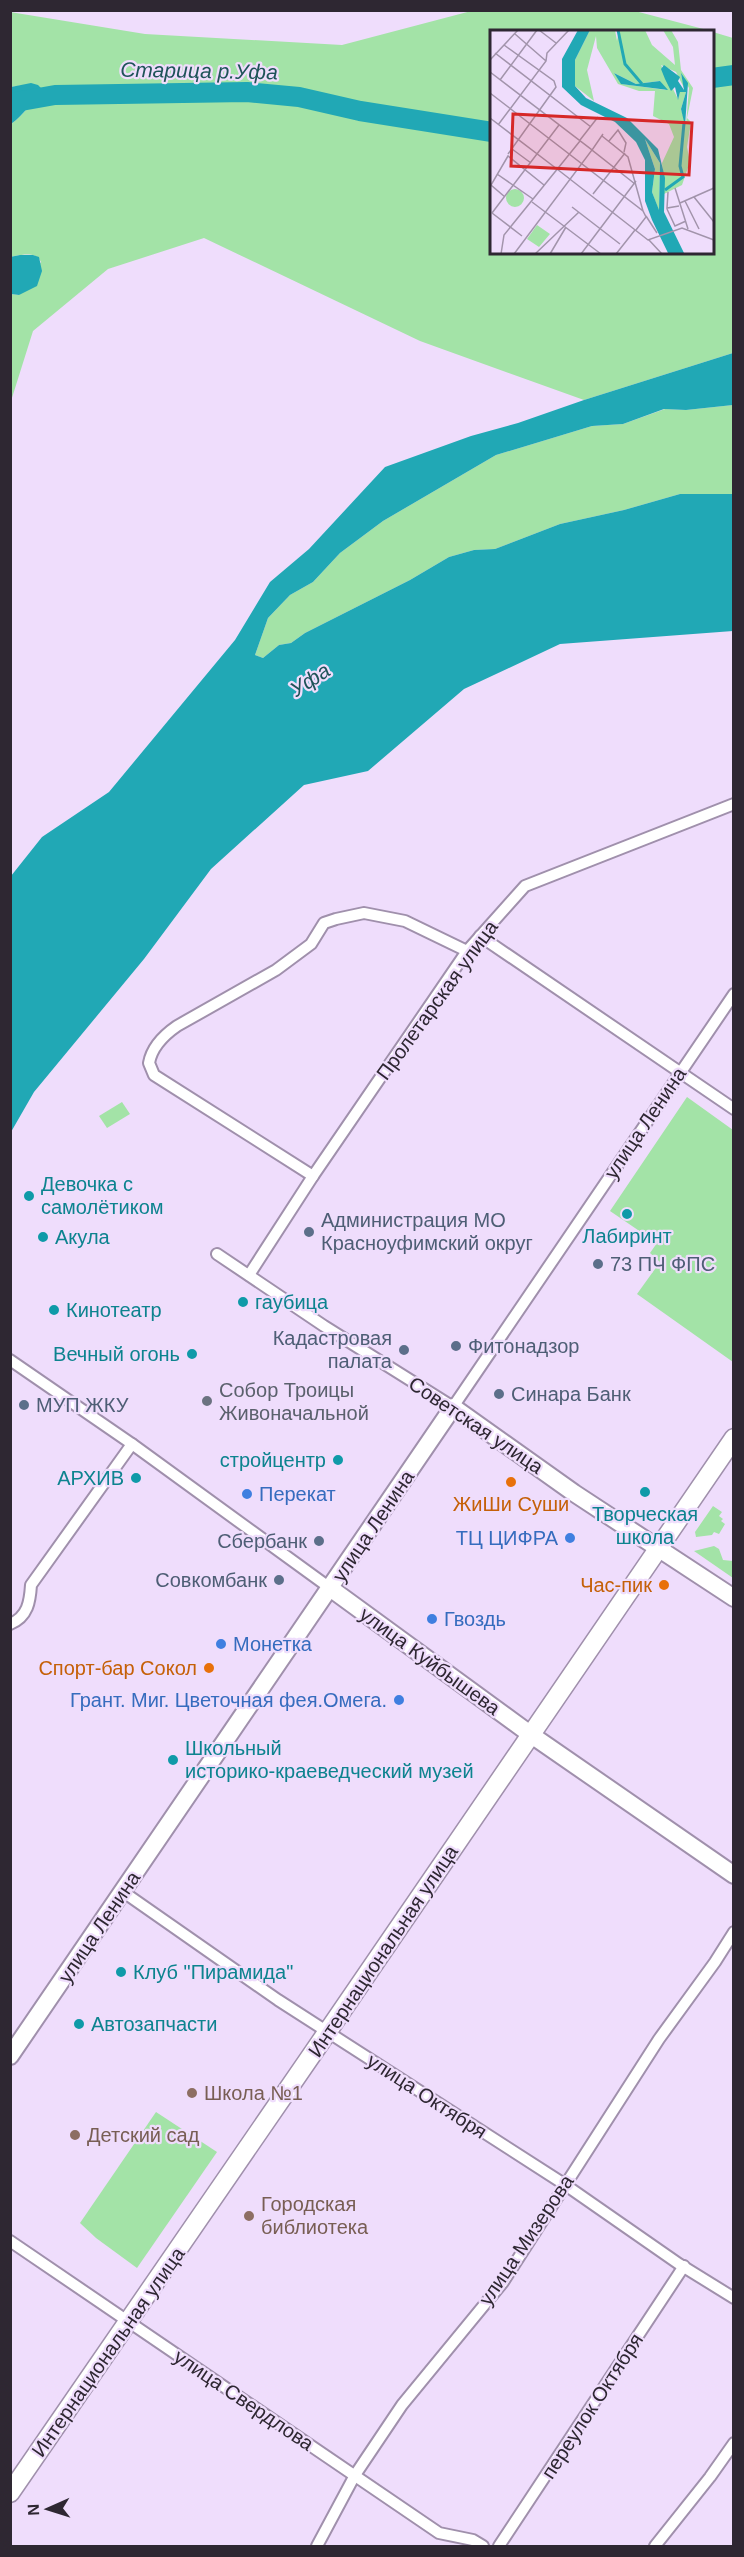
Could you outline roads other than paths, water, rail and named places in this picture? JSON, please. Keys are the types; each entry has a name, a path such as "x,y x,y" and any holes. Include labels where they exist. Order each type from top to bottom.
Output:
{"main road":[{"name":"Советская улица","path":"453,1407 574,1493 734,1598"},
{"name":"улица Ленина","path":"10,2056 453,1407"},
{"name":"Интернациональная улица","path":"10,2493 734,1438"},
{"name":"улица Куйбышева","path":"330,1588 530,1734 734,1875"}],"street":[{"name":"Пролетарская улица","path":"249,1275 313,1176 467,951 525,886 734,804"},
{"path":"313,1176 154,1075 149,1067 153,1050 169,1032 276,970 311,944 324,923 336,919 364,913 405,921 467,951"},
{"path":"480,936 734,1109"},
{"name":"улица Ленина","path":"453,1407 679,1071 734,994"},
{"name":"Советская улица","path":"217,1254 324,1326 453,1407"},
{"name":"улица Куйбышева","path":"10,1360 132,1444 330,1588"},
{"path":"10,1624 25,1614 30,1599 31,1585 132,1444"},
{"name":"улица Октября","path":"122,1891 270,1994 564,2184 734,2298"},
{"name":"улица Мизерова","path":"317,2547 355,2475 402,2405 503,2282 659,2039 734,1932"},
{"name":"улица Свердлова","path":"10,2241 439,2533 473,2540 483,2547"},
{"name":"переулок Октября","path":"500,2547 684,2266"},
{"path":"655,2547 734,2443"}],"water":[{"path":"31,83 43,90 42,97 11,124 11,87"},
{"path":"20,255 39,257 42,271 37,286 19,295 11,294 10,257"},
{"name":"Уфа","path":"733,353 733,405 686,410 664,409 623,424 592,426 496,455 383,521 340,553 313,582 290,595 268,618 255,655 263,658 279,645 291,643 305,633 410,580 449,557 474,550 495,549 560,524 624,510 680,494 733,494 733,631 560,644 464,689 368,771 304,785 211,869 144,959 34,1092 11,1132 11,876 42,837 109,792 235,640 270,582 309,549 385,467 471,436 518,423"}],"waterway":[{"name":"Старица р.Уфа","path":"714,78 734,75"},
{"name":"Старица р.Уфа","path":"10,103 55,95 247,92 299,97 360,111 490,132"}],"place":[{"name":"Девочка с самолётиком","path":"29,1196"},
{"name":"Лабиринт","path":"627,1214"},
{"name":"Администрация МО Красноуфимский округ","path":"309,1232"},
{"name":"Акула","path":"43,1237"},
{"name":"73 ПЧ ФПС","path":"598,1264"},
{"name":"гаубица","path":"243,1302"},
{"name":"Кинотеатр","path":"54,1310"},
{"name":"Фитонадзор","path":"456,1346"},
{"name":"Кадастровая палата","path":"404,1350"},
{"name":"Вечный огонь","path":"192,1354"},
{"name":"Синара Банк","path":"499,1394"},
{"name":"Собор Троицы Живоначальной","path":"207,1401"},
{"name":"МУП ЖКУ","path":"24,1405"},
{"name":"стройцентр","path":"338,1460"},
{"name":"АРХИВ","path":"136,1478"},
{"name":"ЖиШи Суши","path":"511,1482"},
{"name":"Творческая школа","path":"645,1492"},
{"name":"Перекат","path":"247,1494"},
{"name":"ТЦ ЦИФРА","path":"570,1538"},
{"name":"Сбербанк","path":"319,1541"},
{"name":"Совкомбанк","path":"279,1580"},
{"name":"Час-пик","path":"664,1585"},
{"name":"Гвоздь","path":"432,1619"},
{"name":"Монетка","path":"221,1644"},
{"name":"Спорт-бар Сокол","path":"209,1668"},
{"name":"Грант. Миг. Цветочная фея.Омега.","path":"399,1700"},
{"name":"Школьный историко-краеведческий музей","path":"173,1760"},
{"name":"Клуб \"Пирамида\"","path":"121,1972"},
{"name":"Автозапчасти","path":"79,2024"},
{"name":"Школа №1","path":"192,2093"},
{"name":"Детский сад","path":"75,2135"},
{"name":"Городская библиотека","path":"249,2216"}]}
